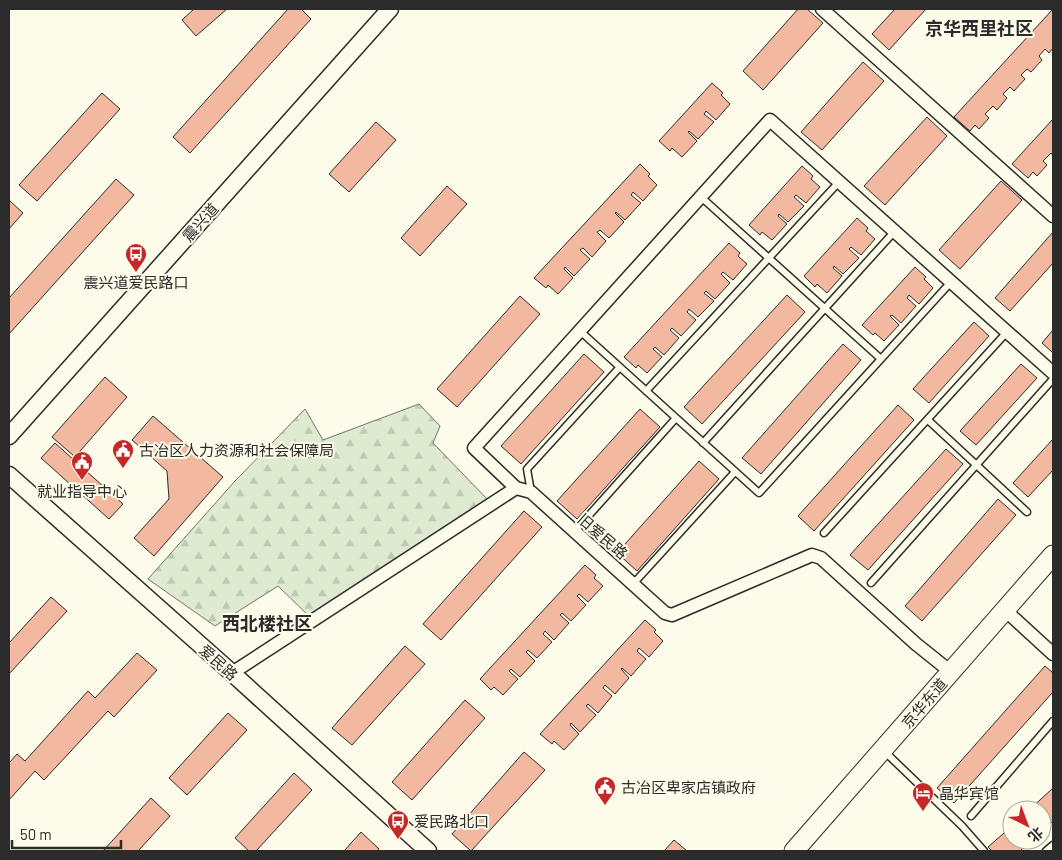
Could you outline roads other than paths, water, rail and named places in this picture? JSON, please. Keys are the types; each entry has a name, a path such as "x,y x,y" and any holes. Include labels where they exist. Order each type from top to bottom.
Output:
{"main road":[{"name":"京华东道","path":"794,851 1053,555"}],"street":[{"name":"震兴道","path":"9,436 390,9"},
{"path":"822,9 1053,216"},
{"path":"232,674 516,488 474,448 770,120 1053,373"},
{"name":"爱民路","path":"9,475 428,851"},
{"name":"旧爱民路","path":"516,488 531,492 665,613 672,614 812,555 821,558 916,644 951,672"},
{"path":"1005,610 1053,654"}],"lane":[{"path":"646,391 839,182"},
{"path":"701,197 881,359"},
{"path":"704,443 894,232"},
{"path":"580,331 759,493 952,282"},
{"path":"824,532 1007,332"},
{"path":"531,492 527,469 620,367"},
{"path":"871,583 1053,380"},
{"path":"574,532 676,418"},
{"path":"928,420 1028,512"},
{"path":"633,584 735,472"},
{"path":"971,816 1053,721"},
{"path":"883,750 962,826 984,851"},
{"path":"1046,851 1053,845"}],"place":[{"name":"震兴道爱民路口","path":"136,273"},
{"name":"古冶区人力资源和社会保障局","path":"123,469"},
{"name":"就业指导中心","path":"82,481"},
{"name":"古冶区卑家店镇政府","path":"605,806"},
{"name":"晶华宾馆","path":"923,812"},
{"name":"爱民路北口","path":"398,840"}],"district":[{"name":"京华西里社区","path":"979,28"},
{"name":"西北楼社区","path":"267,623"}]}
